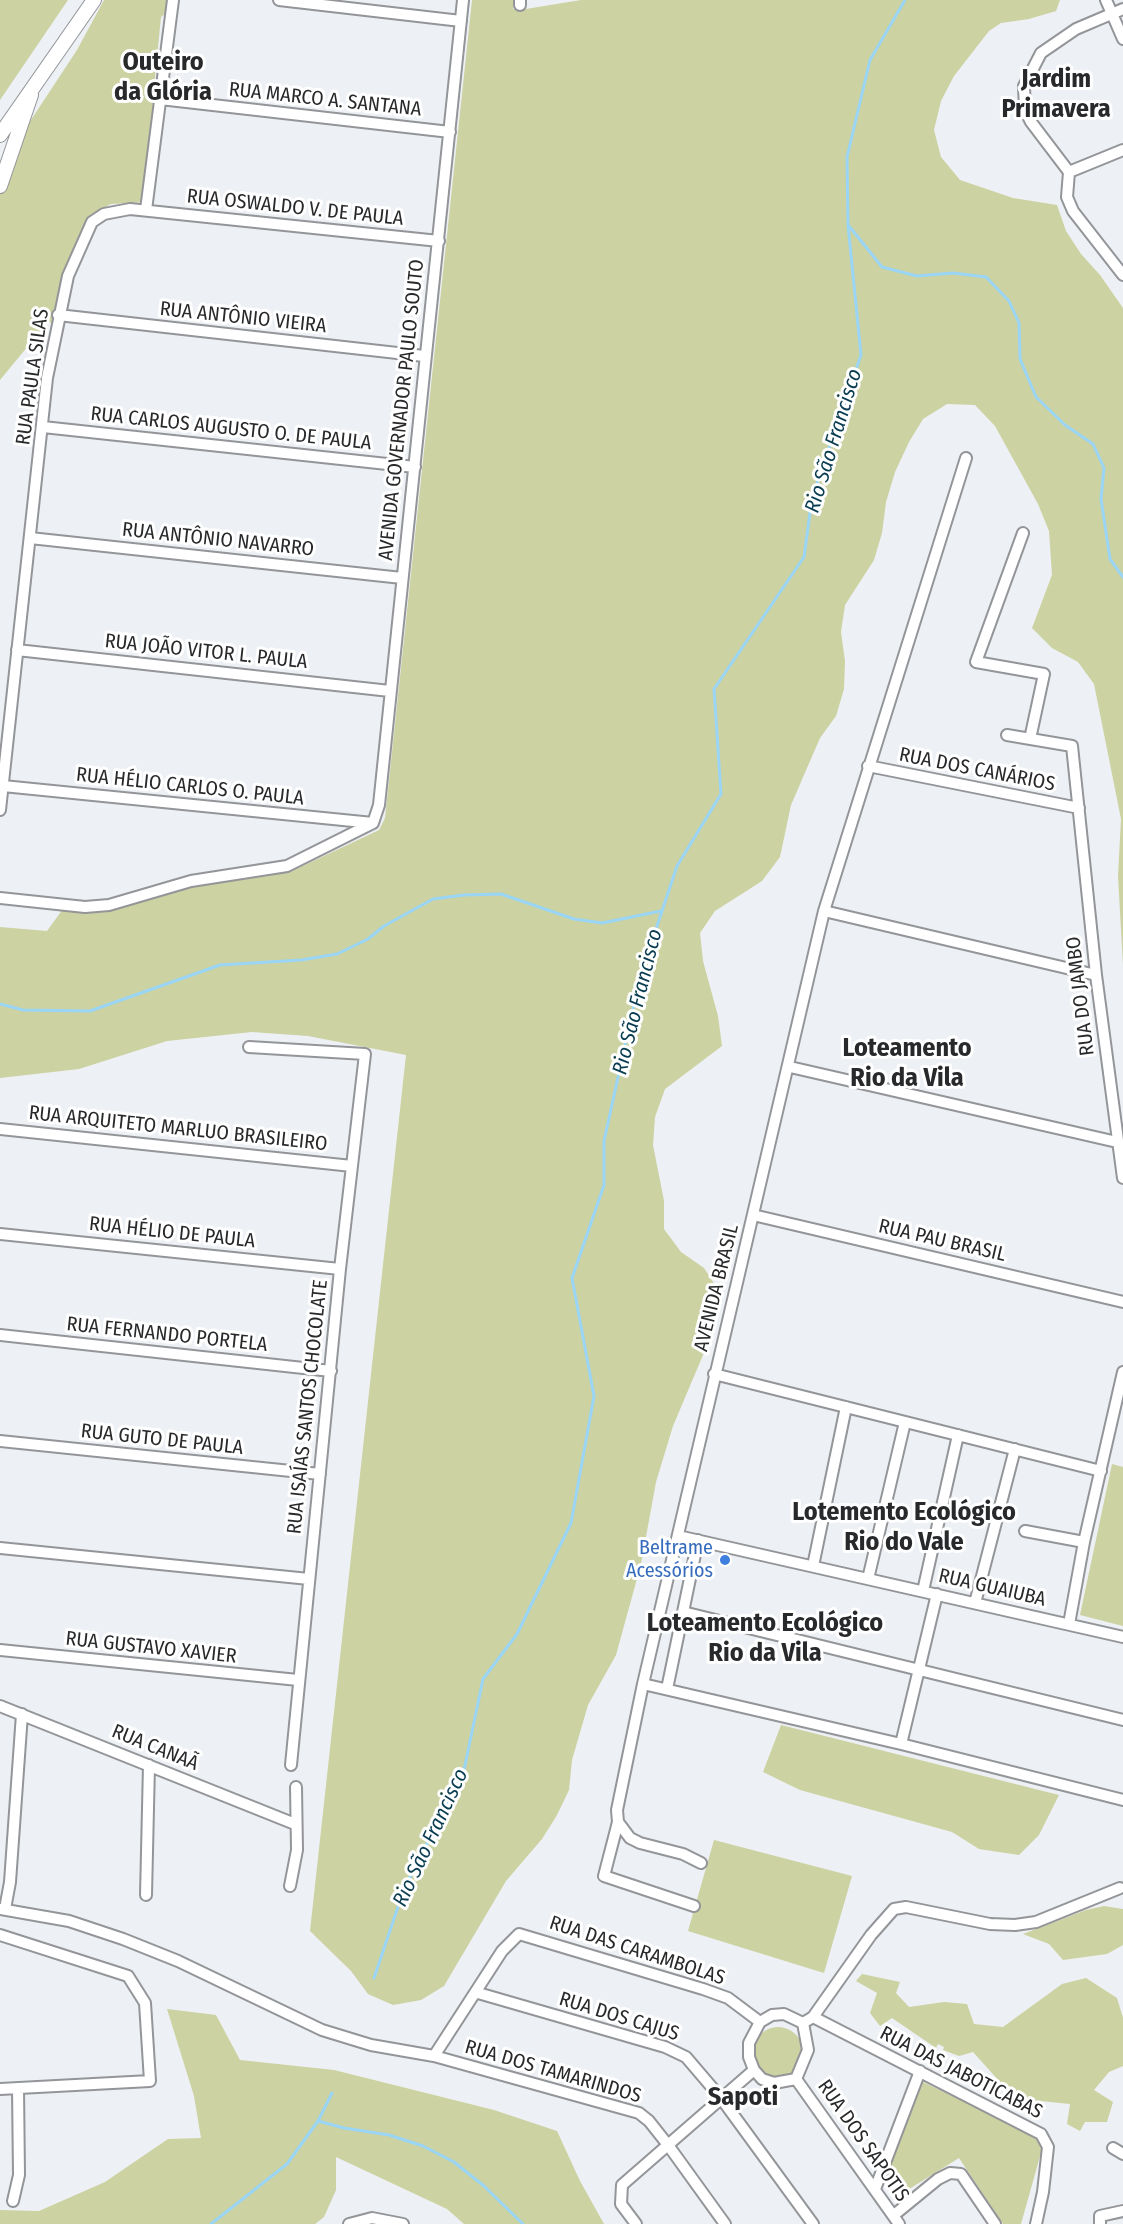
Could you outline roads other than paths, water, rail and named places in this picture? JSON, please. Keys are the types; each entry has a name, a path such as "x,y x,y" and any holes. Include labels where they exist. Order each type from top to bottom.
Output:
{"street":[{"path":"0,135 94,0"},
{"path":"146,210 172,0"},
{"path":"279,0 461,21"},
{"name":"AVENIDA GOVERNADOR PAULO SOUTO","path":"373,824 380,805 415,467 424,356 439,241 463,0"},
{"path":"1106,0 1123,39"},
{"path":"1123,9 1076,29 1041,53 1024,86 1025,110 1030,122 1069,172 1067,197 1073,211 1123,275"},
{"path":"2,180 34,84"},
{"name":"RUA MARCO A. SANTANA","path":"160,99 450,132"},
{"path":"1069,172 1123,150"},
{"name":"RUA PAULA SILAS","path":"0,810 47,378 58,315 68,276 93,222 104,214 118,210 146,210"},
{"name":"RUA OSWALDO V. DE PAULA","path":"146,210 439,241"},
{"name":"RUA ANTÔNIO VIEIRA","path":"58,315 424,356"},
{"name":"RUA CARLOS AUGUSTO O. DE PAULA","path":"43,427 415,467"},
{"name":"AVENIDA BRASIL","path":"694,1906 603,1876 618,1822 617,1810 643,1684 667,1593 714,1374 790,1067 824,911 966,458"},
{"path":"1007,735 1030,739 1044,674 976,662 1023,533"},
{"name":"RUA ANTÔNIO NAVARRO","path":"30,538 402,578"},
{"name":"RUA JOÃO VITOR L. PAULA","path":"17,650 390,691"},
{"name":"RUA DO JAMBO","path":"1030,739 1072,746 1096,975 1123,1178"},
{"name":"RUA DOS CANÁRIOS","path":"868,766 1079,808"},
{"name":"RUA HÉLIO CARLOS O. PAULA","path":"3,786 373,824"},
{"path":"0,898 85,907 109,905 191,881 287,866 373,824"},
{"path":"824,911 1096,975"},
{"name":"RUA ISAÍAS SANTOS CHOCOLATE","path":"249,1047 365,1054 340,1269 291,1765"},
{"path":"790,1067 1117,1142"},
{"name":"RUA ARQUITETO MARLUO BRASILEIRO","path":"0,1129 352,1166"},
{"name":"RUA PAU BRASIL","path":"753,1215 1123,1302"},
{"name":"RUA HÉLIO DE PAULA","path":"0,1233 340,1269"},
{"name":"RUA FERNANDO PORTELA","path":"0,1335 331,1371"},
{"path":"1069,1624 1084,1542 1123,1372"},
{"path":"714,1374 1101,1471"},
{"path":"813,1566 846,1407"},
{"path":"868,1579 905,1422"},
{"path":"923,1591 958,1435"},
{"name":"RUA GUTO DE PAULA","path":"0,1441 320,1474"},
{"path":"975,1603 1015,1449"},
{"path":"1025,1531 1084,1542"},
{"name":"RUA GUAIUBA","path":"678,1536 1123,1637"},
{"path":"667,1689 698,1540"},
{"path":"0,1548 309,1579"},
{"path":"901,1744 937,1594"},
{"path":"683,1612 1123,1720"},
{"name":"RUA GUSTAVO XAVIER","path":"0,1650 298,1680"},
{"path":"643,1684 901,1744 1123,1800"},
{"name":"RUA CANAÃ","path":"0,1706 295,1824"},
{"path":"2,1909 10,1882 22,1714"},
{"path":"146,1895 149,1765"},
{"path":"290,1886 297,1850 296,1787"},
{"path":"618,1822 630,1838 640,1843 683,1854 701,1863"},
{"path":"808,2020 784,2014 772,2015 760,2022 754,2029 749,2043 749,2057 754,2070 762,2079 774,2083 796,2079 808,2050 808,2020 871,1935 894,1909 906,1907 990,1923 1015,1925 1036,1922 1122,1887"},
{"name":"RUA DOS TAMARINDOS","path":"2,1909 69,1921 123,1939 178,1961 322,2030 371,2044 434,2056 639,2113 649,2121 668,2145 725,2224"},
{"name":"RUA DAS CARAMBOLAS","path":"478,1993 510,1941 519,1934 532,1936 728,1998 760,2022"},
{"path":"0,1935 128,1976 145,2004 150,2081 0,2089"},
{"path":"434,2056 478,1993"},
{"name":"RUA DOS CAJUS","path":"478,1993 665,2047 686,2057 721,2098 813,2224"},
{"name":"RUA DAS JABOTICABAS","path":"808,2020 920,2071 1030,2126 1046,2140 1048,2147 1043,2192 1036,2224"},
{"path":"636,2224 621,2204 619,2193 622,2185 754,2070"},
{"path":"875,2189 920,2071"},
{"name":"RUA DOS SAPOTIS","path":"796,2079 896,2220"},
{"path":"13,2201 19,2175 18,2088"},
{"path":"896,2220 938,2179 950,2173 961,2174 995,2224"},
{"path":"1100,2224 1100,2216 1123,2211"},
{"path":"349,2224 372,2218 403,2224"}],"waterway":[{"name":"Rio São Francisco","path":"374,1978 404,1889 464,1770 483,1679 517,1634 571,1523 594,1396 572,1278 604,1185 604,1141 640,977 677,866 721,794 714,689 804,557 812,498 861,355 848,225 847,157 870,60 905,0"},
{"path":"849,226 882,267 917,276 953,273 986,277 1009,301 1019,323 1020,359 1036,397 1065,425 1093,444 1104,468 1101,499 1110,559 1123,577"},
{"path":"0,1004 23,1010 90,1011 220,965 301,960 337,954 368,939 384,926 433,899 501,894 574,919 602,923 661,911"},
{"name":"Rio São Francisco","path":"211,2224 287,2164 318,2121 332,2093"},
{"path":"318,2121 344,2128 389,2135 423,2146 454,2162 484,2186 523,2224"}],"place":[{"name":"Beltrame Acessórios","path":"725,1560"}],"district":[{"name":"Outeiro da Glória","path":"163,78"},
{"name":"Jardim Primavera","path":"1056,94"},
{"name":"Loteamento Rio da Vila","path":"907,1064"},
{"name":"Lotemento Ecológico Rio do Vale","path":"904,1528"},
{"name":"Loteamento Ecológico Rio da Vila","path":"765,1639"},
{"name":"Sapoti","path":"743,2098"}]}
